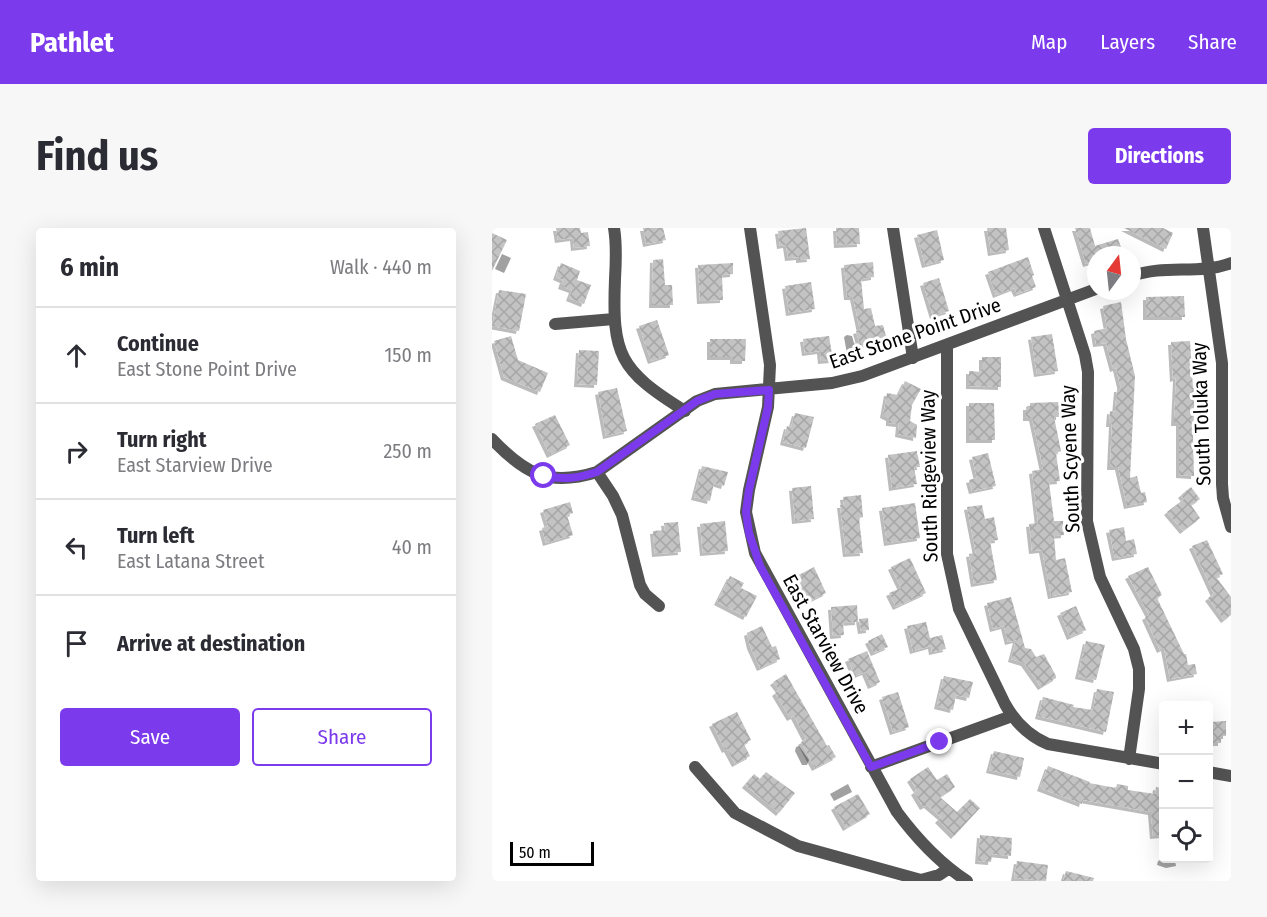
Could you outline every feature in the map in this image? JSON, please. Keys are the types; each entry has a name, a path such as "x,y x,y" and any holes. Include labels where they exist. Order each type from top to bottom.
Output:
{"street":[{"path":"614,228 616,242 614,319 617,345 627,365 655,392 685,411"},
{"name":"East Starview Drive","path":"750,228 770,365 768,407 746,512 749,533 760,566 897,812 917,840 948,868 967,881"},
{"path":"893,228 913,358"},
{"name":"South Scyene Way","path":"1044,228 1085,355 1088,372 1087,521 1100,577 1134,649 1139,669 1139,689 1129,759"},
{"name":"South Toluka Way","path":"1203,228 1222,363 1222,484 1231,528"},
{"path":"1141,273 1171,268 1209,269 1231,263"},
{"name":"East Stone Point Drive","path":"492,439 509,457 530,471 559,479 578,478 597,472 697,401 715,394 832,383 862,376 1087,292"},
{"path":"555,324 614,319"},
{"name":"South Ridgeview Way","path":"947,345 947,554 959,609 1012,716 1034,738 1048,744 1159,764"},
{"path":"597,472 622,514 640,585 645,594 659,606"},
{"path":"871,767 1012,716"},
{"path":"695,766 735,813 798,846 921,880 939,874 948,868"},
{"path":"1213,773 1231,776"}],"shaded area":[{"path":"502,254 511,258 504,273 495,269"},
{"path":"852,336 859,348 857,353 847,354 844,337"},
{"path":"799,746 809,760 807,765 802,765 795,751"},
{"path":"848,784 852,792 834,801 830,794"},
{"path":"1158,861 1159,863 1175,863 1176,866 1166,868 1157,865"}],"building":[{"path":"556,228 580,228 581,233 588,232 590,246 574,248 573,238 558,240"},
{"path":"643,228 663,228 666,240 646,244"},
{"path":"806,228 810,259 788,258 786,245 780,246 778,231"},
{"path":"836,228 859,228 860,244 837,245"},
{"path":"987,228 1006,228 1009,250 991,253"},
{"path":"1075,228 1090,228 1095,246 1087,246 1086,264"},
{"path":"1124,228 1163,228 1173,233 1166,249"},
{"path":"937,230 944,260 925,265 917,235"},
{"path":"492,233 507,240 492,271"},
{"path":"1118,239 1120,246 1095,246"},
{"path":"1028,257 1036,287 1017,294 1014,288 996,295 988,272"},
{"path":"663,259 665,285 672,285 673,305 652,305 653,260"},
{"path":"873,262 874,277 861,279 864,309 871,308 875,326 883,325 887,340 860,346 856,331 860,330 853,297 847,297 844,265"},
{"path":"561,263 580,271 577,280 591,285 584,304 569,298 572,290 561,286 563,280 556,277"},
{"path":"733,263 733,274 722,275 723,300 700,301 698,265"},
{"path":"939,278 949,311 933,316 923,283"},
{"path":"811,282 815,309 789,313 785,286"},
{"path":"499,290 526,294 519,331 492,326"},
{"path":"1184,296 1185,317 1146,317 1146,297"},
{"path":"1121,302 1126,339 1135,376 1130,478 1137,476 1141,493 1145,492 1147,502 1127,506 1118,467 1110,467 1112,424 1109,424 1110,411 1115,412 1117,389 1121,389 1106,343 1096,344 1094,331 1107,328 1103,306"},
{"path":"657,320 669,355 651,361 639,326"},
{"path":"1052,334 1058,371 1037,374 1031,337"},
{"path":"511,336 518,360 548,373 540,392 504,377 494,341"},
{"path":"829,336 833,360 821,361 820,351 805,353 803,339"},
{"path":"710,339 746,339 745,361 733,361 733,357 710,357"},
{"path":"1190,341 1193,388 1195,388 1194,476 1179,475 1179,423 1174,423 1176,378 1173,379 1171,342"},
{"path":"579,350 599,351 597,385 577,384"},
{"path":"982,357 1001,357 1001,387 969,386 969,371 982,372"},
{"path":"905,381 921,389 912,405 910,421 917,425 916,438 898,434 899,424 889,423 889,418 883,415 887,393 898,395"},
{"path":"617,388 627,431 606,436 598,392"},
{"path":"1059,402 1059,417 1054,417 1061,451 1056,453 1060,481 1049,482 1054,521 1063,521 1064,535 1054,536 1056,560 1065,558 1072,592 1051,596 1042,550 1032,551 1029,524 1038,523 1032,471 1043,469 1032,418 1026,418 1026,407 1030,407 1030,403"},
{"path":"969,403 994,403 995,440 969,440"},
{"path":"795,413 814,417 806,448 783,442 787,426 791,427"},
{"path":"555,415 570,445 550,455 535,424"},
{"path":"917,451 920,467 914,467 917,484 892,488 888,455"},
{"path":"988,453 996,486 972,491 969,480 977,478 972,457"},
{"path":"702,466 728,472 724,486 714,483 710,501 694,497"},
{"path":"811,486 814,519 795,521 792,488"},
{"path":"1191,487 1200,499 1191,505 1200,518 1183,531 1167,512 1184,499 1181,495"},
{"path":"861,495 863,517 859,518 863,553 846,554 840,505 844,505 843,497"},
{"path":"570,502 573,513 567,515 573,535 546,543 542,528 548,526 543,510"},
{"path":"915,503 920,538 887,543 882,508"},
{"path":"982,505 985,519 994,517 998,540 990,541 997,580 974,584 969,554 976,553 967,507"},
{"path":"725,521 728,551 703,553 700,524"},
{"path":"678,522 681,552 655,554 653,531 665,530 664,523"},
{"path":"1124,527 1126,541 1134,539 1137,554 1115,558 1109,530"},
{"path":"1207,540 1223,574 1216,577 1231,597 1231,615 1224,620 1208,598 1214,594 1192,546"},
{"path":"910,558 926,593 896,607 889,593 901,588 891,567"},
{"path":"814,567 826,593 810,601 797,576"},
{"path":"1148,567 1162,595 1157,598 1186,654 1188,665 1195,664 1197,674 1170,679 1164,648 1160,650 1145,617 1149,615 1128,576"},
{"path":"730,576 744,583 741,588 757,596 746,617 717,602"},
{"path":"1011,597 1025,648 1031,649 1036,657 1044,654 1056,676 1041,687 1024,663 1011,659 1016,640 1008,642 1004,626 993,629 987,603"},
{"path":"857,605 858,622 843,623 844,635 833,636 831,607"},
{"path":"1076,606 1086,630 1070,637 1060,613"},
{"path":"868,618 869,630 861,631 859,619"},
{"path":"926,622 930,638 942,635 946,649 932,652 931,646 913,651 907,626"},
{"path":"762,626 772,647 776,646 780,659 760,668 747,633"},
{"path":"882,634 888,647 874,653 868,641"},
{"path":"1086,641 1105,645 1096,680 1078,676"},
{"path":"867,651 880,682 871,686 865,672 855,676 848,659"},
{"path":"786,674 827,746 829,745 836,757 815,768 801,742 806,739 794,716 790,718 775,693 779,690 773,682"},
{"path":"944,676 973,682 969,698 956,695 953,710 937,706"},
{"path":"1097,689 1114,692 1106,732 1038,716 1043,697 1074,705 1073,707 1093,710"},
{"path":"898,692 909,727 893,732 882,697"},
{"path":"737,712 751,740 744,744 750,756 735,764 712,724"},
{"path":"1226,721 1226,736 1221,736 1221,743 1213,743 1213,722"},
{"path":"994,751 1024,758 1020,777 989,770"},
{"path":"1048,766 1089,783 1116,788 1117,784 1128,786 1128,790 1155,794 1156,787 1159,788 1159,835 1153,836 1151,812 1083,800 1082,804 1040,788"},
{"path":"928,767 937,780 947,774 955,787 940,797 957,812 970,799 980,808 954,836 938,820 941,817 927,805 923,807 914,792 917,790 910,779"},
{"path":"766,772 795,793 779,813 745,785 754,774 760,779"},
{"path":"858,794 870,814 846,828 834,807"},
{"path":"980,835 1012,838 1011,856 992,854 991,862 978,861"},
{"path":"1017,861 1048,865 1046,881 1014,878"},
{"path":"1066,871 1094,878 1093,881 1063,881"}],"route":[{"path":"544,476 559,479 578,478 597,472 697,401 715,394 769,390 768,407 746,512 749,533 760,566 871,767 940,742"}]}
